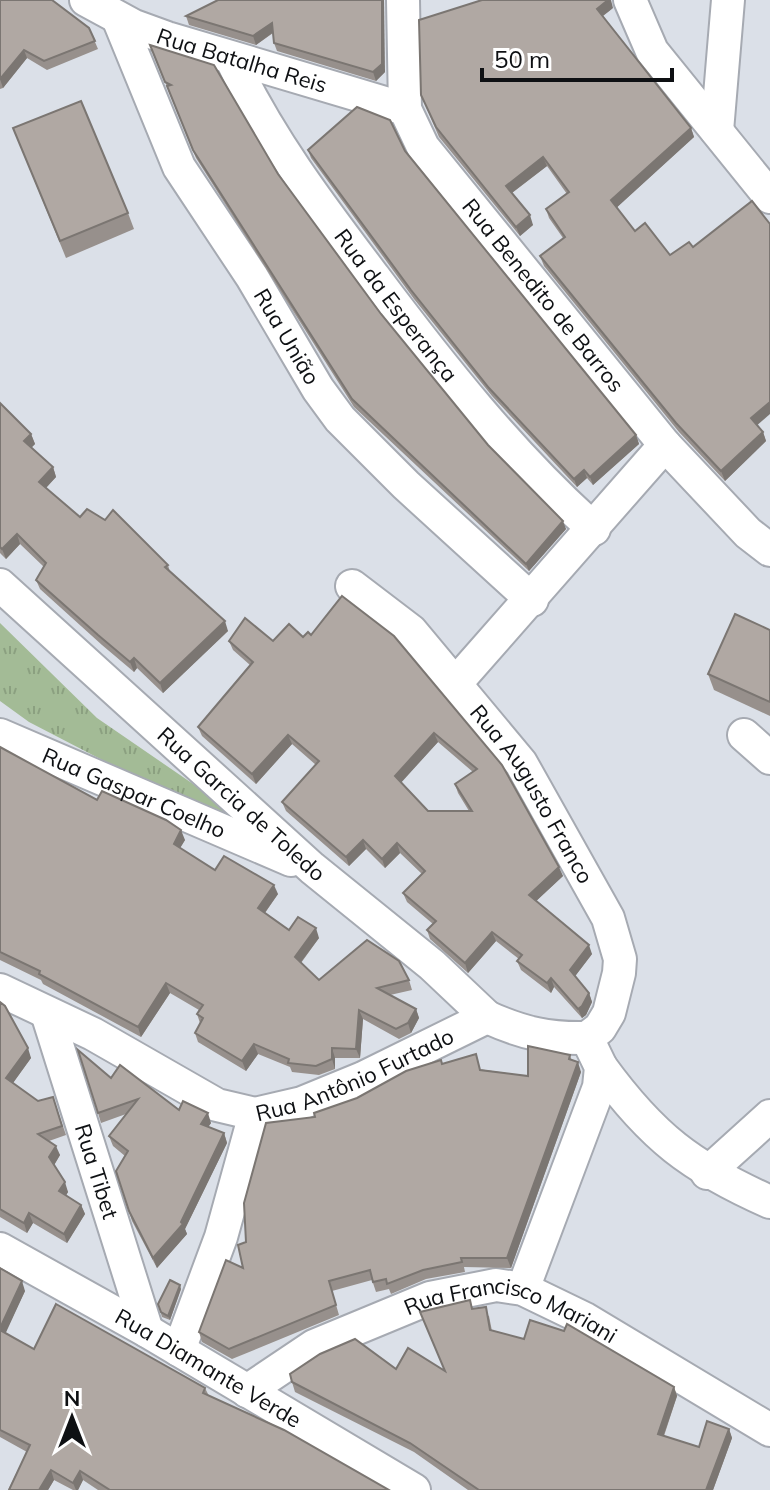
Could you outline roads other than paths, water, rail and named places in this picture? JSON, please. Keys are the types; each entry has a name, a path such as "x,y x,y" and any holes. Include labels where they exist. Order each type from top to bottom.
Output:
{"street":[{"name":"Rua Batalha Reis","path":"86,0 118,18 231,58 405,109"},
{"name":"Rua Benedito de Barros","path":"403,0 405,109 423,147 665,445 748,533 770,550"},
{"path":"630,0 652,51 770,197"},
{"path":"717,131 728,0"},
{"name":"Rua União","path":"118,18 179,167 331,407 406,485 532,600"},
{"name":"Rua da Esperança","path":"231,58 256,109 296,173 431,352 566,504 594,529"},
{"path":"455,684 665,445"},
{"name":"Rua Garcia de Toledo","path":"0,585 312,868 432,965 487,1017"},
{"name":"Rua Augusto Franco","path":"352,586 411,631 521,763 608,918 620,959 619,973 609,1013 600,1028 587,1038"},
{"name":"Rua Gaspar Coelho","path":"0,735 312,868"},
{"path":"744,735 770,758"},
{"name":"Rua Antônio Furtado","path":"0,990 93,1034 217,1105 255,1114 302,1103 363,1078 487,1017"},
{"name":"Rua Tibet","path":"47,1013 147,1331"},
{"path":"487,1017 520,1032 546,1038 587,1038 601,1067 648,1125 707,1173 770,1202"},
{"path":"523,1289 599,1087 601,1067"},
{"path":"179,1350 221,1237 255,1114"},
{"path":"707,1173 770,1116"},
{"name":"Rua Diamante Verde","path":"0,1249 147,1331 414,1490"},
{"name":"Rua Francisco Mariani","path":"247,1391 314,1346 430,1298 496,1285 523,1289 585,1319 770,1430"}]}
